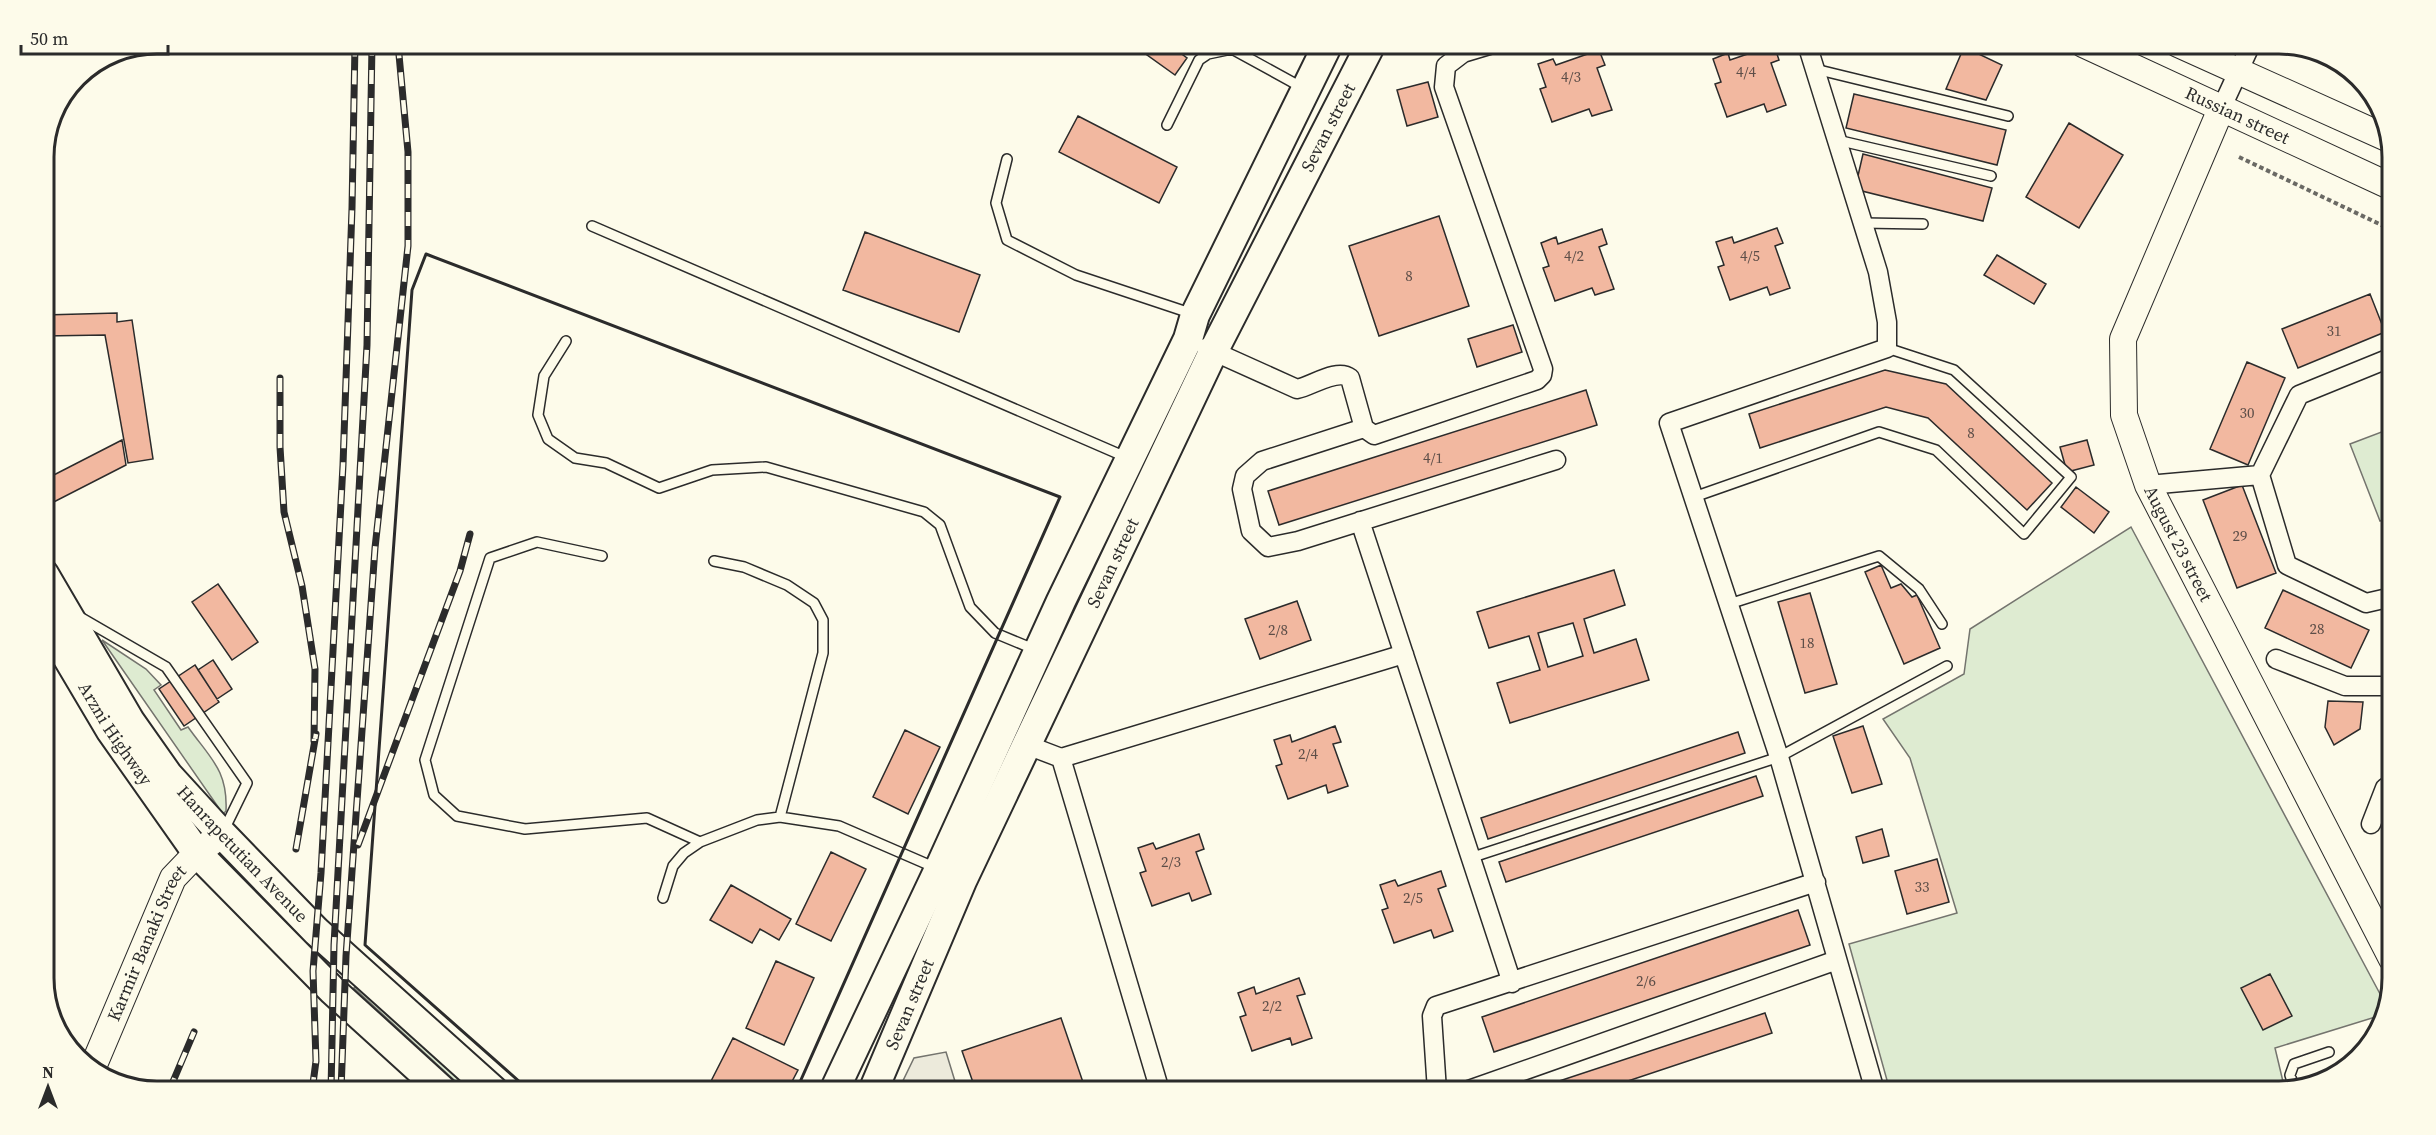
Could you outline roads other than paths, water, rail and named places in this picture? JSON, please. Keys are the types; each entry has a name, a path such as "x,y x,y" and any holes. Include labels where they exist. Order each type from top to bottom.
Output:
{"main road":[{"name":"Sevan street","path":"877,1081 951,875 1039,651 1191,327 1323,54"},
{"name":"Sevan street","path":"840,1081 951,875 1028,745 1213,352 1366,54"},
{"name":"Hanrapetutian Avenue","path":"54,615 168,775 222,834 316,930 482,1081"},
{"name":"Arzni Highway","path":"54,616 111,731 207,863"},
{"name":"Hanrapetutian Avenue","path":"207,863 333,991 431,1081"}],"street":[{"path":"1191,327 1213,352 1297,389 1338,375 1346,375 1350,378 1364,428 1374,435 1537,380 1542,375 1543,369 1444,87 1446,66 1462,54"},
{"path":"1810,54 1863,223 1883,298 1887,322 1887,348 1669,423 1779,757 1872,1081"},
{"name":"Russian street","path":"2104,54 2382,182"},
{"path":"2200,54 2379,135"},
{"path":"2221,109 2246,54"},
{"name":"August 23 street","path":"2221,109 2123,339 2124,415 2148,485 2382,940"},
{"path":"2382,361 2299,395 2260,476 2287,565 2366,603 2382,599"},
{"path":"1364,428 1262,461 1245,476 1242,489 1251,531 1268,547 1298,541 1556,460"},
{"path":"2148,485 2260,476"},
{"path":"1360,521 1512,983"},
{"path":"1028,745 1061,758 1404,654"},
{"path":"2276,659 2345,686 2382,689"},
{"path":"1061,758 1157,1081"},
{"path":"2371,824 2382,796"},
{"name":"Karmir Banaki Street","path":"96,1061 173,878 207,863 222,834"},
{"path":"1436,1081 1432,1016 1436,1006 1816,882"},
{"path":"1497,1081 1837,960"}],"lane":[{"path":"1167,125 1199,60 1208,54"},
{"path":"1241,54 1305,89"},
{"path":"1815,69 2008,116"},
{"path":"1837,140 1991,176"},
{"path":"1007,159 996,203 1007,240 1076,275 1191,327"},
{"path":"1863,223 1923,224"},
{"path":"592,226 1130,459"},
{"path":"566,340 544,376 538,415 548,439 575,458 606,463 659,488 712,470 766,467 924,512 940,525 970,607 995,633 1039,651"},
{"path":"1694,497 1879,432 1936,450 2024,534 2071,477 1954,370 1887,348"},
{"path":"602,556 537,542 490,558 425,760 434,795 457,816 525,829 647,818 700,842"},
{"path":"1729,604 1879,556 1919,589 1942,624"},
{"path":"714,561 744,567 787,585 814,603 823,620 823,652 780,817"},
{"path":"54,613 166,667 247,783 222,834"},
{"path":"1470,858 1779,757 1947,666"},
{"path":"663,898 674,866 684,853 700,842 757,820 780,817 839,826 951,875"},
{"path":"2292,1080 2290,1075 2294,1064 2329,1052"}],"railway":[{"path":"313,1081 316,1061 313,971 321,873 343,465 355,54"},
{"path":"331,1081 334,945 367,345 372,54"},
{"path":"341,1081 346,956 375,548 408,246 408,152 399,54"},
{"path":"280,378 280,447 284,512 302,586 315,669 314,741"},
{"path":"358,845 460,571 470,534"},
{"path":"296,849 316,734"},
{"path":"173,1081 194,1032"}]}
